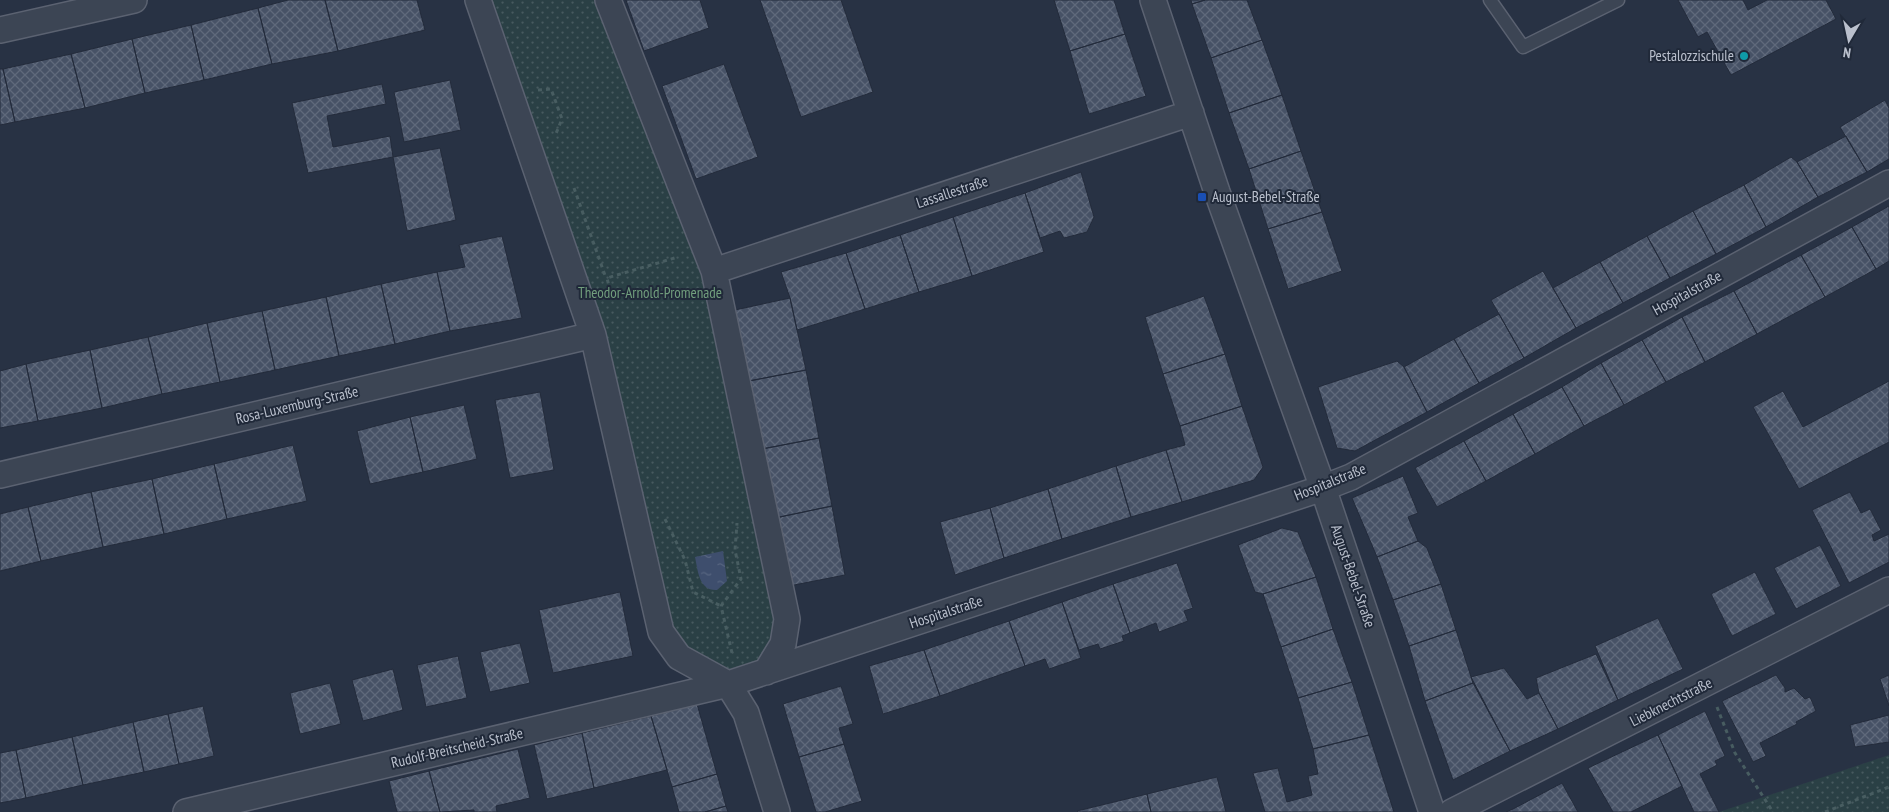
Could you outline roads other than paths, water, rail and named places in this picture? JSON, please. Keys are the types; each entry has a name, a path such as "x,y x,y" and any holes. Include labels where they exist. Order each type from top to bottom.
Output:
{"street":[{"path":"0,30 134,0"},
{"path":"478,0 593,335 661,632 679,656 728,684 746,713 777,812"},
{"path":"608,0 714,271 787,619 783,644 766,672"},
{"name":"August-Bebel-Straße","path":"1153,0 1323,488 1432,812"},
{"name":"Lassallestraße","path":"714,271 1191,113"},
{"name":"Hospitalstraße","path":"728,684 1323,488 1351,477 1889,183"},
{"name":"Rosa-Luxemburg-Straße","path":"0,474 593,335"},
{"name":"Liebknechtstraße","path":"1452,812 1889,590"},
{"name":"Rudolf-Breitscheid-Straße","path":"186,812 728,684"}],"lane":[{"path":"1490,0 1523,47 1618,0"}],"water":[{"path":"723,551 727,581 717,590 711,589 706,587 700,579 695,557"}],"place":[{"name":"Pestalozzischule","path":"1744,56"},
{"name":"August-Bebel-Straße","path":"1202,197"}],"park label":[{"name":"Theodor-Arnold-Promenade","path":"650,293"}]}
